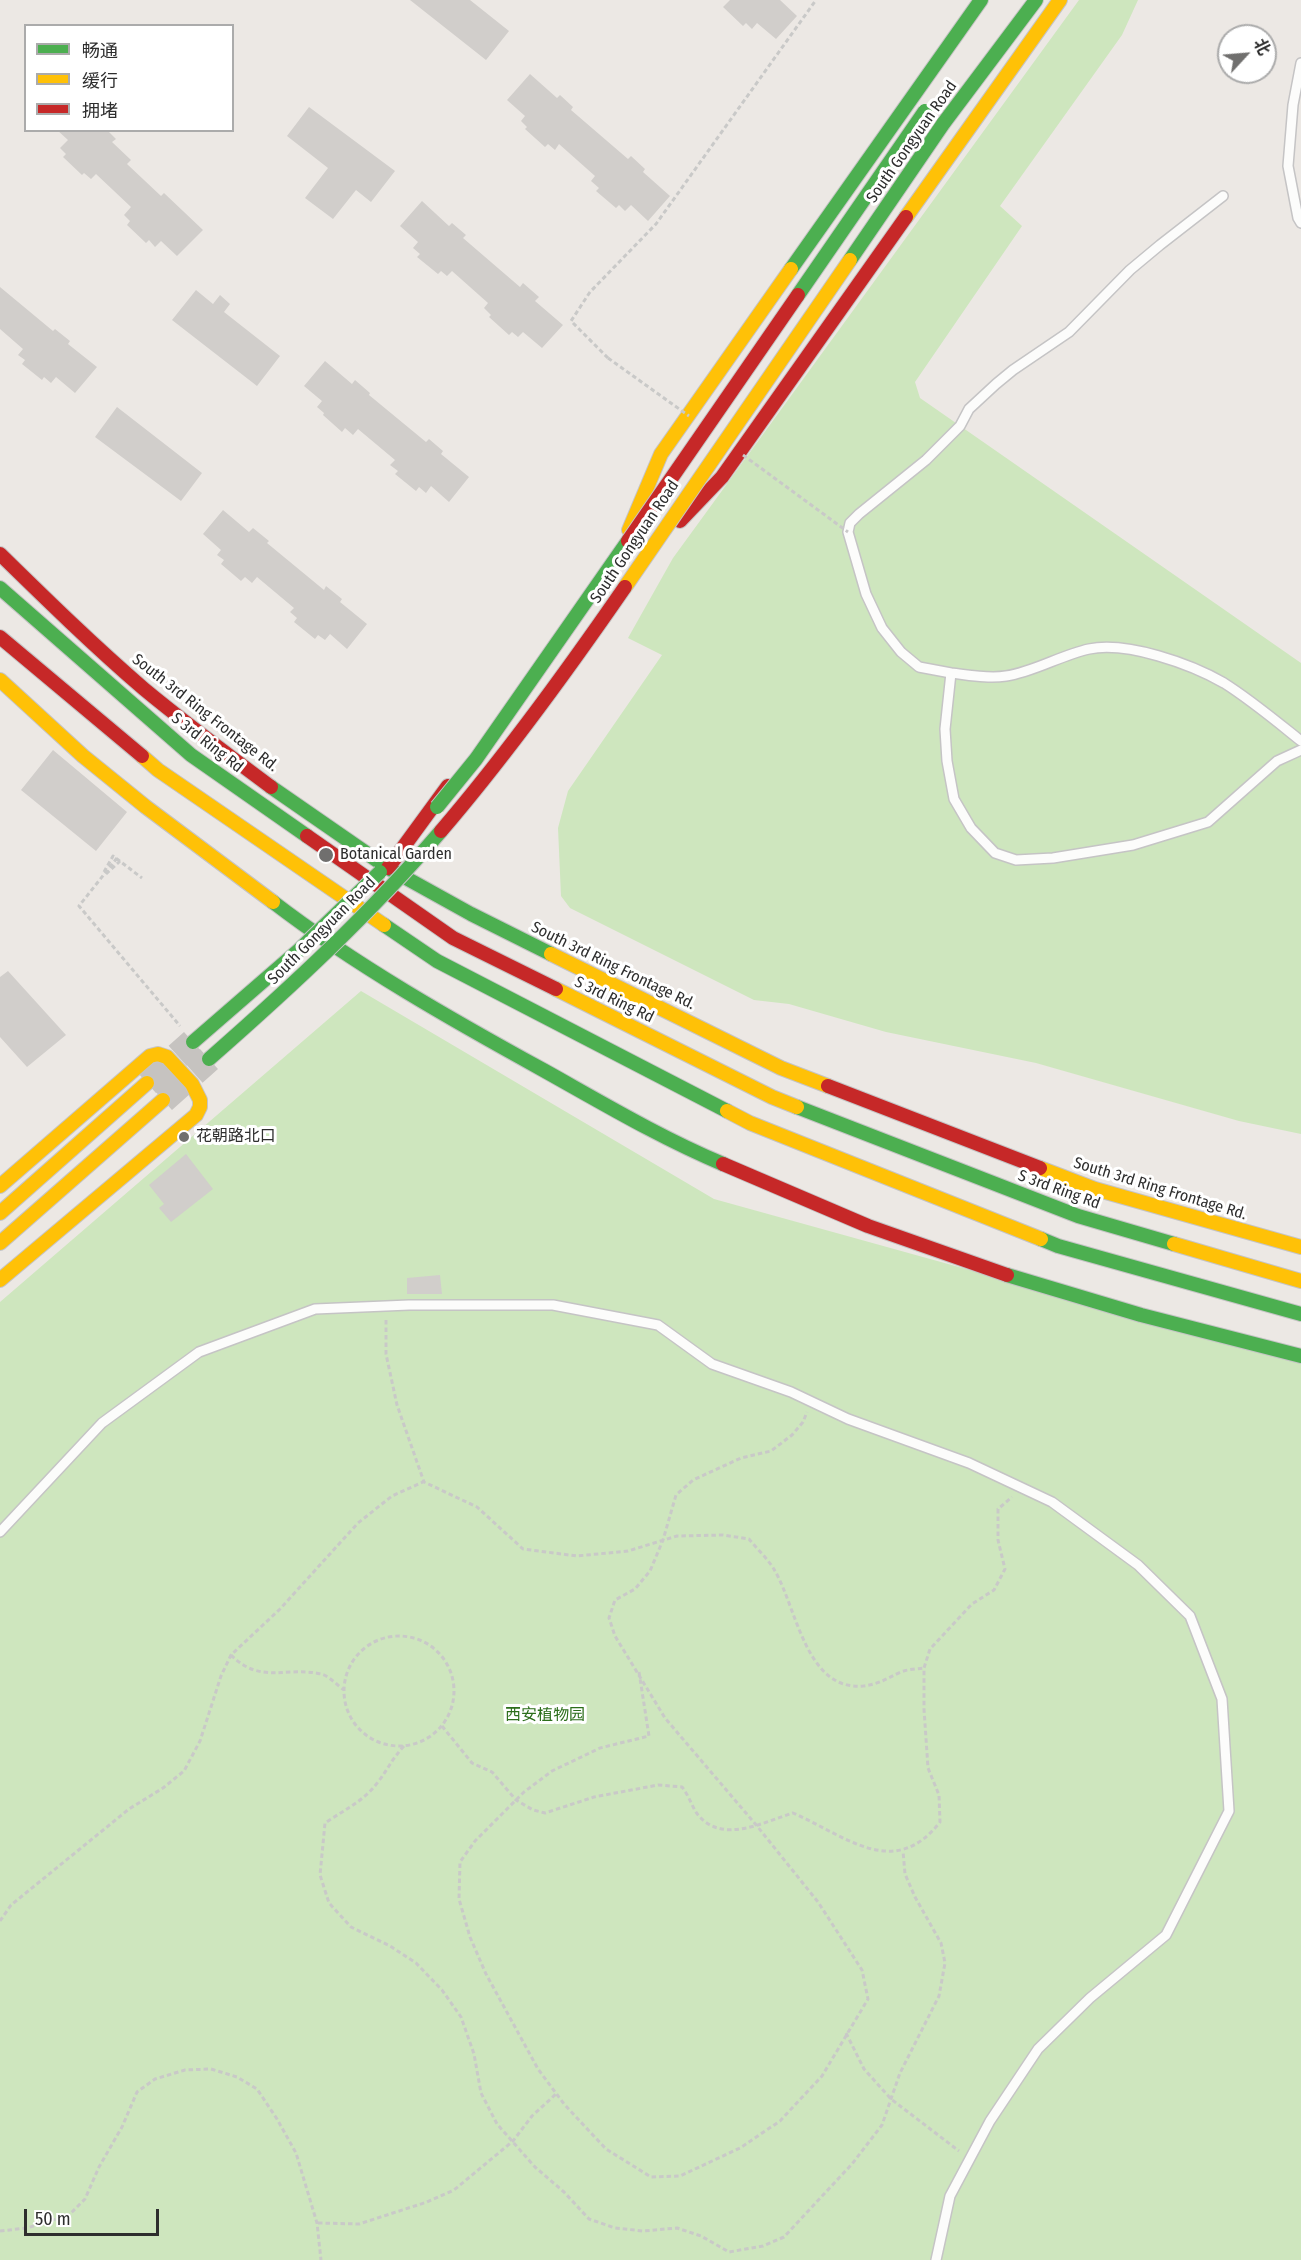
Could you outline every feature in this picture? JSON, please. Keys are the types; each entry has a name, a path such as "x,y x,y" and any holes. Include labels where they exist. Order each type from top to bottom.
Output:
{"main road":[{"path":"388,868 622,545 661,454 981,0"},
{"name":"South Gongyuan Road","path":"209,1059 293,985 357,924 479,786 590,638 943,124 1036,0"},
{"path":"406,879 606,631 670,530 722,477 1060,0"},
{"name":"South Gongyuan Road","path":"193,1042 300,950 363,891 411,838 476,759 928,106"},
{"name":"South 3rd Ring Frontage Rd.","path":"0,554 66,619 181,718 307,813 388,868 471,914 781,1068 1095,1189 1301,1247"},
{"name":"S 3rd Ring Rd","path":"0,588 191,755 453,938 772,1097 1077,1216 1301,1281"},
{"path":"0,637 158,770 437,961 750,1123 1058,1246 1301,1314"},
{"path":"0,680 83,756 146,807 296,920 500,1046 680,1146 868,1226 985,1268 1141,1316 1301,1356"},
{"path":"0,1186 151,1055 162,1054 167,1057 200,1096 201,1106 196,1115 0,1280"},
{"path":"0,1214 147,1083"},
{"path":"0,1243 163,1100"}],"lane":[{"path":"1301,63 1293,105 1288,166 1298,218 1301,223"},
{"path":"1223,196 1130,270 1069,332 996,384 969,409 960,426 926,460 850,523 848,532 866,594 882,628 901,652 919,667 977,676 1006,676 1089,649 1114,646 1140,650 1222,682 1255,704 1301,741"},
{"path":"951,673 945,729 947,761 954,800 971,828 995,853 1016,860 1053,858 1133,845 1208,822 1277,761 1301,750"},
{"path":"0,1532 102,1423 199,1352 315,1309 385,1306 553,1305 658,1325 712,1364 791,1392 848,1419 969,1463 1052,1502 1138,1565 1190,1616 1222,1699 1229,1811 1166,1935 1090,1998 1038,2049 990,2121 950,2196 936,2260"}],"path":[{"path":"608,358 571,321 590,292 656,224 816,0"},
{"path":"102,876 113,856 142,878"},
{"path":"118,860 109,867 79,906 182,1028"},
{"path":"385,1306 386,1354 395,1395 424,1482 477,1507 524,1549 578,1556 628,1551 677,1536 723,1535 749,1539 775,1570 810,1652 825,1675 842,1685 862,1686 885,1681 903,1671 924,1668"},
{"path":"639,1672 649,1736 600,1748 552,1772 524,1792 475,1841 460,1862 459,1899 470,1937 486,1974 538,2069 556,2094 606,2149 651,2177 680,2176 740,2148 780,2121 822,2076 868,1999 862,1970 818,1902 665,1718 639,1672 615,1636 609,1618 615,1600 635,1589 650,1571 663,1540 676,1495 693,1480 741,1458 771,1451 792,1435 803,1422 812,1402"},
{"path":"0,1921 11,1905 120,1816 163,1788 184,1771 200,1741 221,1676 231,1654 280,1609 358,1523 392,1496 424,1482"},
{"path":"442,1726 472,1763 492,1772 516,1800 533,1810 546,1813 594,1797 658,1785 682,1787 690,1797 698,1815 715,1828 737,1830 757,1826 793,1813 851,1841 883,1852 903,1851 928,1837 940,1822 939,1795 928,1768 924,1709 924,1668 930,1649 972,1604 994,1590 1005,1569 998,1540 998,1509 1022,1488"},
{"path":"405,1636 423,1641 438,1652 448,1666 454,1683 453,1701 442,1726 421,1742 404,1746 386,1744 369,1737 356,1724 347,1708 344,1690 348,1672 357,1656 371,1644 388,1637 405,1636"},
{"path":"231,1654 242,1665 267,1674 295,1672 322,1674 344,1690"},
{"path":"404,1746 391,1760 379,1781 357,1804 325,1823 320,1875 329,1903 351,1927 390,1946 416,1963 442,1990 461,2017 474,2054 481,2093 497,2124 535,2167 564,2192 589,2219 615,2228 644,2231 677,2228 701,2236 729,2252 763,2246 784,2237 852,2164 882,2125 900,2073 939,1996 945,1963 941,1943 904,1874 903,1851"},
{"path":"846,2033 864,2069 891,2099 970,2158"},
{"path":"0,2231 27,2228 69,2216 85,2199 99,2167 122,2127 137,2092 155,2079 185,2070 211,2069 237,2077 257,2089 296,2153 317,2223 321,2260"},
{"path":"317,2223 358,2224 427,2202 454,2190 513,2141 532,2116 556,2094"}],"green space":[{"path":"1079,0 1138,0 1122,35 1000,206 1022,226 915,382 920,398 1301,663 1301,1134 1239,1121 1036,1063 886,1032 789,1004 754,1000 570,908 561,896 558,828 568,791 662,655 628,638 673,558"},
{"name":"西安植物园","path":"361,991 714,1199 1301,1362 1301,2260 0,2260 0,1302"}],"building":[{"path":"410,0 470,0 509,31 486,60"},
{"path":"730,0 780,0 797,16 776,39 757,23 752,29 746,23 743,26 723,7"},
{"path":"530,74 557,98 560,95 573,107 571,110 628,159 631,156 645,169 643,172 670,196 648,221 631,205 625,211 619,205 616,208 596,191 599,188 591,181 595,176 559,144 555,150 548,144 545,147 525,129 527,127 521,121 525,116 507,100"},
{"path":"309,107 395,171 371,202 356,190 333,219 305,198 328,168 287,136"},
{"path":"59,132 109,132 116,139 112,142 131,160 127,164 161,196 164,193 203,230 177,256 161,241 155,247 149,240 146,243 127,225 130,221 124,215 131,207 96,174 91,179 84,173 82,175 63,157 66,154 60,148 68,140"},
{"path":"422,201 449,226 452,223 466,235 463,238 520,287 523,283 539,297 535,301 563,325 542,348 523,332 518,337 512,332 509,335 489,317 491,315 484,308 488,303 452,271 447,276 441,271 438,274 417,257 420,254 413,248 418,242 400,226"},
{"path":"0,287 53,331 55,329 70,341 68,344 97,367 75,393 56,377 51,383 44,377 42,380 22,364 25,360 18,355 23,349 0,329"},
{"path":"196,290 213,304 220,295 230,304 224,312 280,356 257,386 172,320"},
{"path":"325,361 352,384 355,380 370,393 369,395 426,442 429,439 443,451 441,454 469,477 449,502 431,486 426,493 419,487 416,491 395,474 398,471 390,465 395,460 358,429 353,435 345,428 342,432 323,415 324,413 317,407 322,401 304,386"},
{"path":"117,407 202,473 181,501 95,437"},
{"path":"223,510 249,532 253,528 269,541 267,543 324,590 326,586 342,599 340,602 367,624 347,649 330,634 325,640 318,635 315,639 294,622 297,618 290,612 294,608 257,577 252,583 245,577 241,581 221,564 224,560 217,555 221,550 203,534"},
{"path":"53,750 127,812 96,851 21,790"},
{"path":"8,971 66,1035 27,1067 0,1037 0,977"},
{"path":"186,1154 213,1189 171,1222 159,1208 164,1204 149,1185"},
{"path":"440,1275 442,1294 407,1294 407,1278"}],"tunnel":[{"path":"147,1083 193,1042"},
{"path":"163,1100 209,1059"}],"traffic: fast":[{"path":"791,269 981,0"},
{"path":"943,124 1036,0"},
{"path":"798,295 925,111"},
{"path":"850,260 943,124"},
{"path":"437,807 476,759 628,541"},
{"path":"0,588 191,755 307,836"},
{"path":"271,787 388,868 471,914 551,954"},
{"path":"209,1059 329,949 386,892 441,831"},
{"path":"193,1042 299,950 380,872"},
{"path":"273,902 337,948 441,1012 633,1120 723,1164"},
{"path":"384,925 437,961 727,1111"},
{"path":"797,1107 1078,1216 1174,1244"},
{"path":"1041,1239 1058,1246 1301,1314"},
{"path":"1007,1275 1141,1315 1301,1356"}],"traffic: slow":[{"path":"906,217 1060,0"},
{"path":"625,587 850,260"},
{"path":"629,530 661,454 791,269"},
{"path":"0,680 83,756 146,807 273,902"},
{"path":"142,756 158,770 384,925"},
{"path":"551,954 781,1068 828,1086"},
{"path":"556,989 772,1097 797,1107"},
{"path":"0,1186 150,1056 158,1054 167,1057 192,1084 200,1100 200,1107 196,1115 0,1280"},
{"path":"0,1213 147,1083"},
{"path":"0,1243 163,1100"},
{"path":"727,1111 750,1123 1041,1239"},
{"path":"1040,1168 1095,1189 1301,1247"},
{"path":"1174,1244 1301,1281"}],"traffic: jam":[{"path":"680,521 722,477 906,217"},
{"path":"628,541 798,295"},
{"path":"0,554 89,640 144,689 271,787"},
{"path":"441,831 536,712 625,587"},
{"path":"0,637 142,756"},
{"path":"388,868 448,786"},
{"path":"307,836 453,938 556,989"},
{"path":"828,1086 1040,1168"},
{"path":"723,1164 868,1226 1007,1275"}],"place":[{"name":"Botanical Garden","path":"326,855"},
{"name":"花朝路北口","path":"184,1137"}]}
